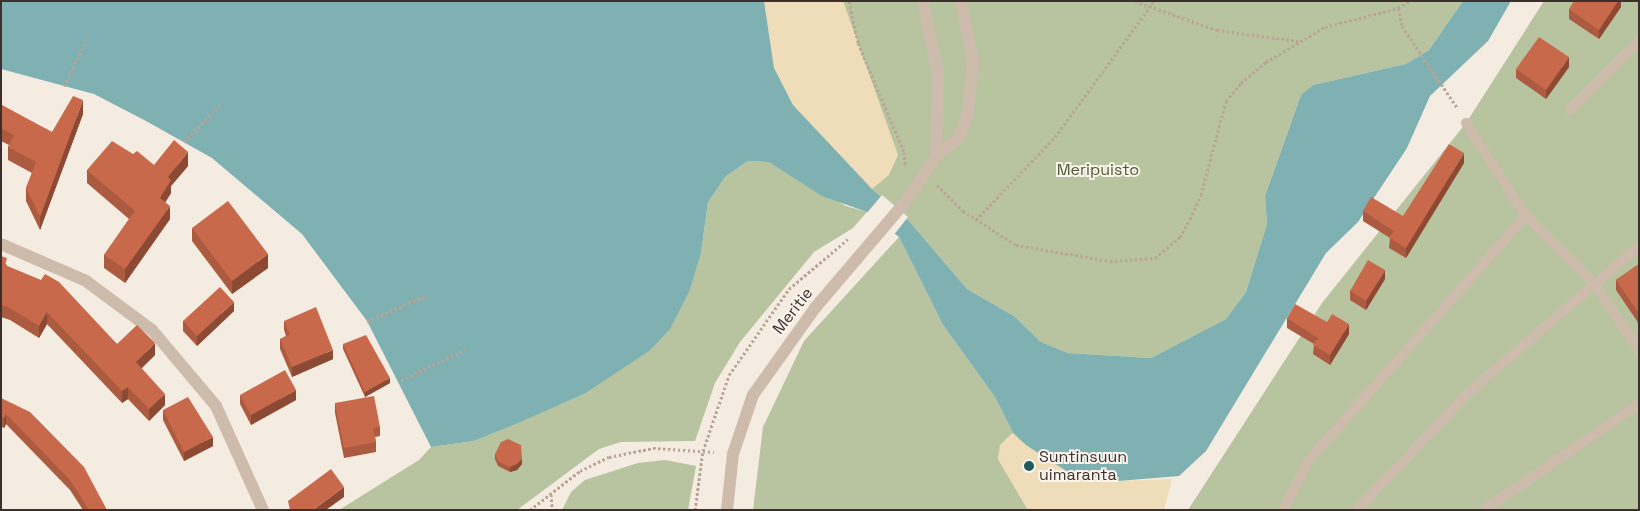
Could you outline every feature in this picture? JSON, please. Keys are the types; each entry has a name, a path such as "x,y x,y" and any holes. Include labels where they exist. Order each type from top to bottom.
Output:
{"street":[{"name":"Meritie","path":"923,1 938,74 936,157"},
{"name":"Meritie","path":"727,510 733,454 753,396 771,367 906,201 936,157 959,136 968,113 973,62 961,1"},
{"path":"1,244 86,281 152,330 216,406 263,510"}],"lane":[{"path":"1570,110 1639,40"},
{"path":"1466,123 1526,216 1594,283 1639,350"},
{"path":"1283,510 1309,460 1526,216"},
{"path":"1356,510 1460,401 1639,246"},
{"path":"1484,510 1639,404"}],"path":[{"path":"849,1 858,43 906,164 926,174 976,220 1016,245 1040,252 1110,262 1155,258 1180,237 1201,195 1226,101 1266,62 1325,27 1398,8 1410,1"},
{"path":"1135,1 1148,9 1217,30 1299,41"},
{"path":"976,220 1055,137 1154,1"},
{"path":"1398,8 1402,26 1446,86 1466,123"},
{"path":"64,86 86,39"},
{"path":"184,142 222,103"},
{"path":"903,170 906,164"},
{"path":"368,322 428,295"},
{"path":"401,380 465,350"},
{"path":"530,510 580,471 609,457 653,448 733,454"},
{"path":"551,494 552,510"}],"green space":[{"name":"Meripuisto","path":"764,1 1463,1 1429,50 1406,64 1313,85 1301,95 1265,196 1267,224 1246,292 1226,319 1151,358 1068,353 1041,342 1014,316 967,289 909,221 872,189"},
{"path":"1544,1 1639,1 1639,510 1188,510 1322,303 1466,123"},
{"path":"748,161 769,162 846,206 867,212 853,228 814,252 740,342 715,383 695,441 621,442 599,449 517,510 339,510 419,460 431,447 474,441 584,394 701,253 708,202 726,176"},
{"path":"899,237 943,325 995,397 1013,433 1005,440 998,459 1028,510 753,510 763,427 804,341"},
{"path":"665,460 696,466 688,510 562,510 571,492 585,480 638,463"}],"sand":[{"path":"764,1 843,1 898,155 889,175 872,189 793,105 774,68"},
{"name":"Suntinsuun uimaranta","path":"1013,433 1068,472 1118,481 1172,479 1164,510 1028,510 998,459 1000,445"}],"water":[{"path":"1,1 764,1 774,68 793,105 872,189 909,221 967,289 1014,316 1041,342 1068,353 1151,358 1226,319 1246,292 1267,224 1265,196 1301,95 1313,85 1406,64 1429,50 1463,1 1511,1 1488,41 1430,96 1407,148 1358,222 1326,253 1206,451 1179,476 1118,481 1068,472 1026,445 1013,433 995,397 943,325 899,237 867,212 822,196 769,162 748,161 726,176 708,202 701,253 689,292 670,329 649,351 584,394 474,441 431,447 367,321 302,234 212,158 146,121 94,94 1,69"}],"pier":[{"path":"882,195 908,217 893,236 866,214"}],"building":[{"path":"1574,1 1618,1 1599,30 1569,9"},
{"path":"1539,37 1569,57 1546,90 1516,69"},
{"path":"73,96 83,100 40,217 26,188 36,162 8,147 14,135 1,128 1,107 2,105 52,132"},
{"path":"174,140 188,152 168,177 171,180 160,198 170,206 125,269 104,255 135,211 87,170 112,141 133,154 137,151 154,165"},
{"path":"1449,144 1464,153 1406,248 1389,238 1394,231 1363,211 1371,197 1403,216"},
{"path":"228,201 268,254 232,281 192,228"},
{"path":"1,256 7,258 5,265 41,280 45,274 59,282 117,344 137,325 155,343 136,362 165,394 149,409 128,387 122,391 47,312 39,326 10,308 1,305"},
{"path":"1368,260 1385,270 1366,301 1350,291"},
{"path":"1639,264 1639,314 1616,280"},
{"path":"220,287 234,302 197,336 183,321"},
{"path":"1295,304 1327,322 1332,314 1349,324 1330,355 1313,345 1318,338 1287,318"},
{"path":"316,307 333,350 292,367 280,339 290,335 284,321"},
{"path":"366,335 390,378 365,392 343,344"},
{"path":"285,370 296,390 251,415 240,395"},
{"path":"374,396 380,427 373,428 376,442 344,448 335,403"},
{"path":"188,397 213,437 184,452 163,410"},
{"path":"1,398 30,412 84,467 107,510 89,510 70,480 6,414 4,418 1,418"},
{"path":"508,439 521,445 522,459 510,467 498,461 495,454 501,442"},
{"path":"331,469 344,487 313,510 290,510 288,501"}],"place":[{"name":"Suntinsuun uimaranta","path":"1029,466"}]}
